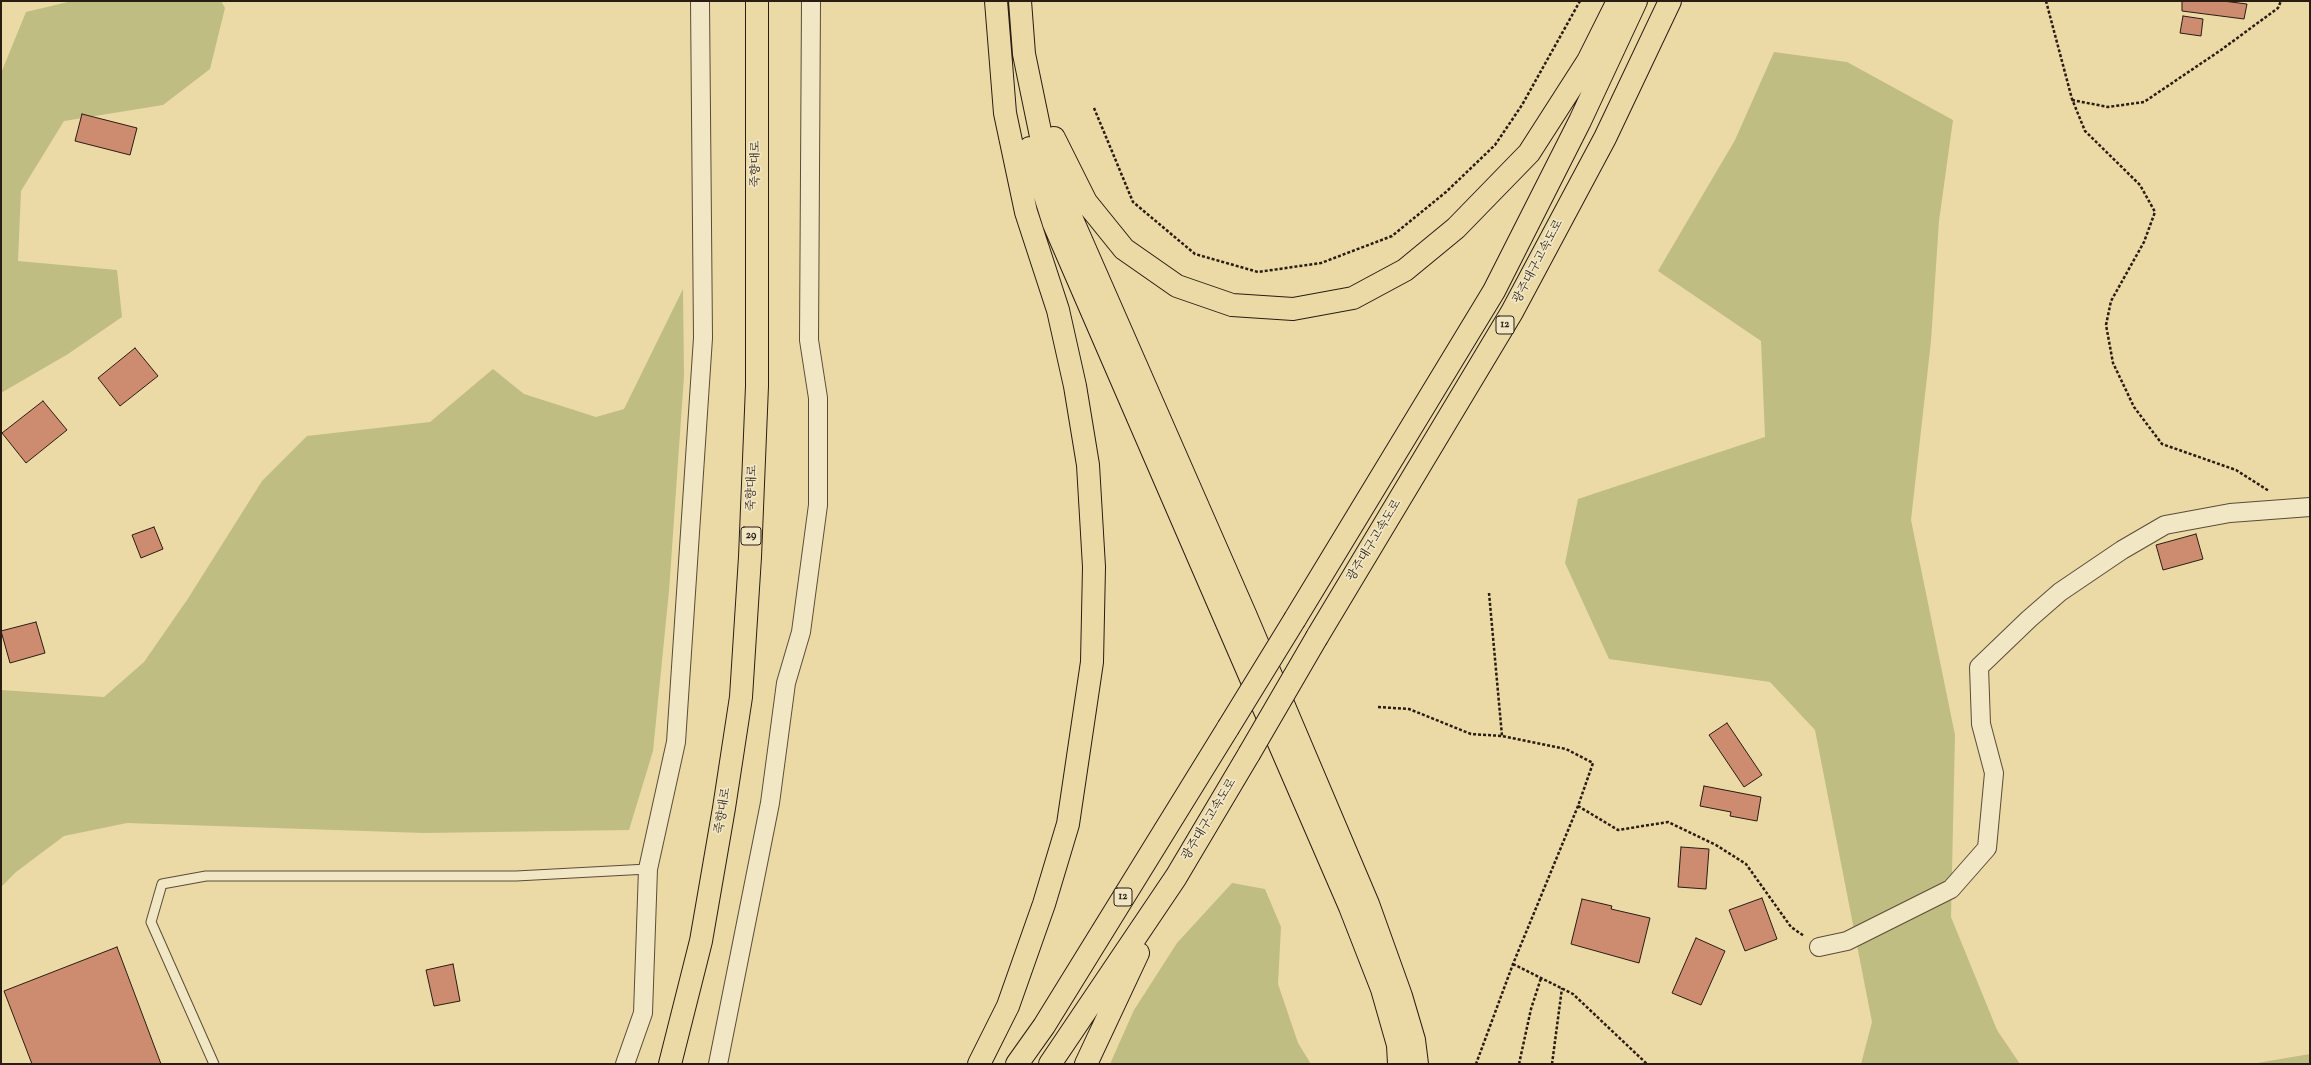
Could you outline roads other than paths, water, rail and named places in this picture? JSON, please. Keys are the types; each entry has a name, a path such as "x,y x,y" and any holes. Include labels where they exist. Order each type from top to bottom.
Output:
{"main road":[{"name":"죽향대로","path":"670,1064 701,941 741,697 750,557 757,386 757,1"},
{"path":"979,1064 1008,1006 1044,904 1068,824 1082,745 1093,654 1094,567 1088,466 1075,386 1058,310 1026,212 1005,112 996,19 996,1"},
{"path":"1020,1 1024,54 1042,142 1071,217 1245,614 1368,904 1403,1003 1414,1040 1417,1064"},
{"path":"1024,54 1054,138 1086,202 1124,249 1177,286 1232,305 1293,309 1353,298 1405,270 1456,228 1529,153 1588,62 1618,1"},
{"name":"12","path":"1017,1064 1048,1019 1228,728 1494,291 1580,121 1636,1"},
{"name":"광주대구고속도로","path":"1050,1064 1176,877 1317,637 1512,312 1605,138 1670,1"},
{"path":"1001,59 1054,224 1350,907 1382,989 1398,1045 1399,1064"},
{"path":"1086,1064 1176,877"}],"street":[{"path":"625,1064 643,1013 648,869 676,742 703,338 700,1"},
{"path":"718,1064 770,803 786,683 801,632 818,505 818,398 809,340 811,1"},
{"path":"1819,946 1847,941 1951,889 1987,848 1994,772 1981,724 1979,667 2060,592 2122,550 2165,525 2230,513 2310,507"}],"lane":[{"path":"214,1064 151,922 162,884 206,876 516,876 648,869"}]}
